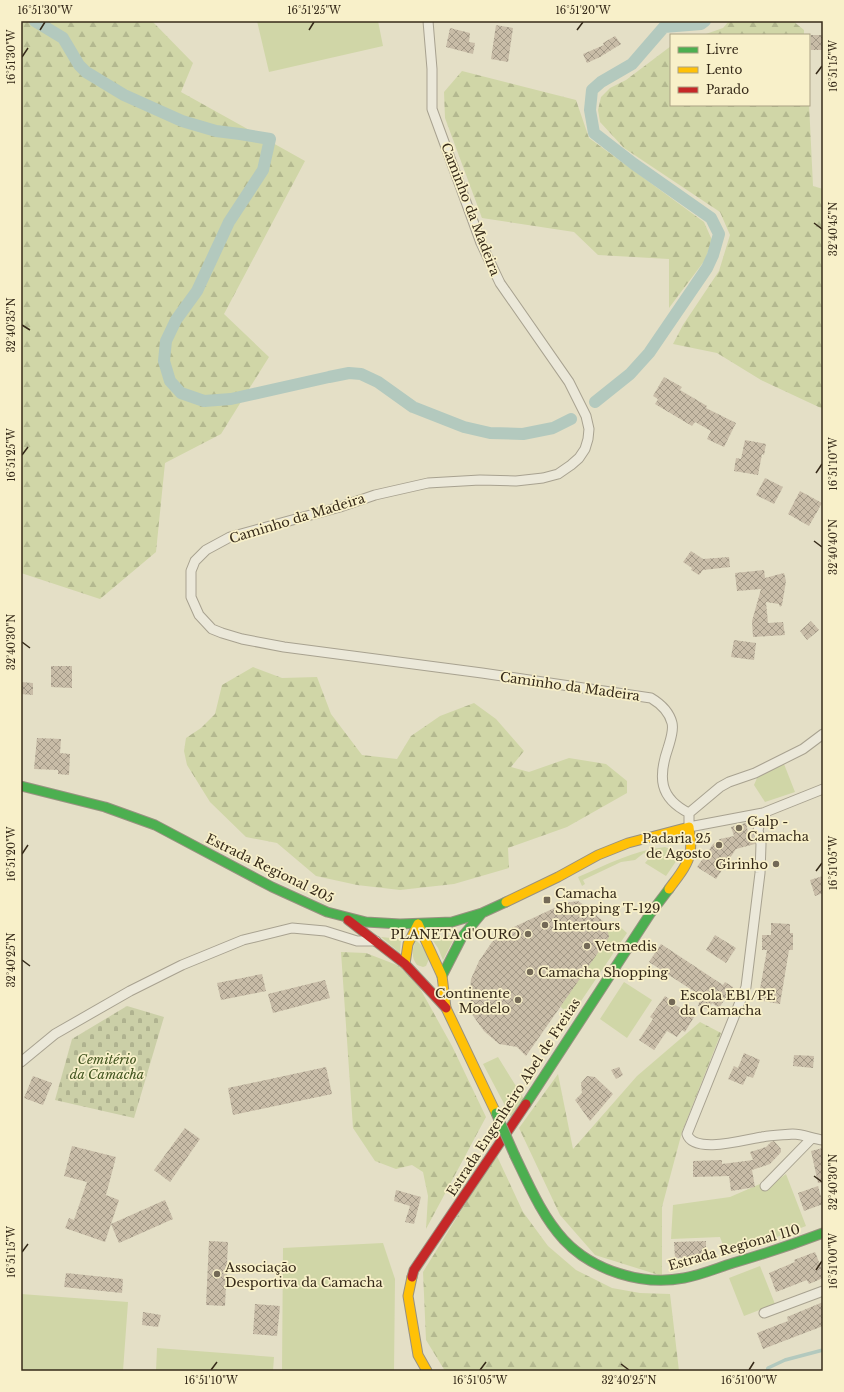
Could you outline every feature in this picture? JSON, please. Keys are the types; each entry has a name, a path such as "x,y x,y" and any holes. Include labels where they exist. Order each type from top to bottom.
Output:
{"main road":[{"name":"Estrada Regional 205","path":"21,786 105,807 155,825 272,887 327,912 366,922 418,924 452,922 482,913 558,877 604,853 628,843 689,827"},
{"name":"Estrada Engenheiro Abel de Freitas","path":"428,1371 418,1355 408,1296 414,1270 529,1100 650,914 681,872 691,846 689,827"},
{"path":"415,973 442,976 462,937 482,913"},
{"name":"Estrada Regional 110","path":"346,917 415,973 446,1008 535,1196 564,1241 598,1266 642,1279 678,1280 823,1233"},
{"name":"Estrada Regional 110","path":"418,924 442,976 446,1008"},
{"path":"405,964 408,944 418,924"}],"street":[{"name":"Caminho da Madeira","path":"428,21 432,69 432,109 481,243 500,283 569,382 586,416 588,439 585,449 571,466 558,474 543,478 428,483 375,494 340,507 230,537 218,542 195,560 191,571 191,596 199,615 212,629 242,639 284,647 482,673 651,698 669,713 673,725 671,739 662,767 662,783 664,789 674,804 689,813"},
{"path":"823,734 803,749 720,787 689,813 689,827 763,813 823,789"},
{"path":"763,813 758,830 761,844 760,873 746,987 687,1132 690,1139 697,1143 722,1145 770,1136 795,1134 823,1140"},
{"path":"21,1062 55,1034 130,991 182,965 243,940 292,928 325,931 357,941 377,941"},
{"path":"765,1186 812,1138"},
{"path":"764,1313 823,1291"}],"green space":[{"path":"21,21 152,21 193,63 181,92 305,161 224,314 269,357 221,434 165,463 156,552 100,599 21,573"},
{"path":"257,21 378,21 383,46 269,72"},
{"path":"729,21 793,21 804,30 804,34 706,34 723,28"},
{"path":"670,47 670,106 809,106 813,186 823,189 823,409 761,380 717,353 673,344 683,325 719,271 730,235 720,212 624,148 600,122 598,110 601,97 610,88 626,80"},
{"path":"462,71 576,100 589,138 704,222 712,240 705,260 669,308 669,259 598,255 574,232 482,218 445,118 444,92"},
{"path":"253,667 282,678 317,677 331,714 362,755 397,759 411,736 440,716 474,703 496,719 524,751 511,767 529,772 569,758 606,764 627,781 627,793 567,827 508,848 509,868 454,884 400,890 357,885 316,876 277,843 246,837 210,802 187,765 184,751 186,738 201,728 215,714 222,685"},
{"path":"784,764 795,792 765,802 754,785 757,778"},
{"path":"665,847 675,851 679,857 666,876 645,863 650,857 644,853 635,860 621,862 583,880 585,884 582,886 578,877 642,851"},
{"path":"616,923 627,933 575,1010 565,1011 560,1006 605,924"},
{"path":"457,933 443,960 438,948 431,938 444,937"},
{"path":"381,937 401,939 400,953"},
{"path":"416,940 422,946 429,959 426,966 423,967 417,965 413,956"},
{"path":"341,952 366,953 397,965 417,983 452,1046 486,1117 426,1229 428,1196 423,1172 412,1165 396,1169 375,1161 353,1128"},
{"path":"624,982 652,1000 627,1038 600,1019"},
{"name":"Cemitério da Camacha","path":"127,1006 164,1017 134,1118 55,1100 72,1039"},
{"path":"700,1022 721,1033 682,1132 662,1207 662,1276 595,1255 560,1215 519,1128 558,1074 573,1149 637,1076"},
{"path":"498,1057 524,1099 511,1117 483,1064"},
{"path":"496,1154 523,1212 548,1246 576,1270 612,1288 640,1293 670,1294 679,1371 445,1371 426,1340 423,1272"},
{"path":"786,1174 806,1226 727,1256 720,1237 671,1239 673,1205 730,1197 760,1184 765,1189"},
{"path":"383,1243 395,1279 394,1371 282,1371 283,1248"},
{"path":"760,1266 775,1304 744,1316 729,1278"},
{"path":"21,1294 128,1302 123,1371 21,1371"},
{"path":"157,1348 274,1357 273,1371 156,1371"}],"building":[{"path":"496,25 513,28 508,62 491,59"},
{"path":"450,28 470,33 469,42 475,43 473,54 446,47"},
{"path":"811,35 823,35 823,50 811,50"},
{"path":"615,36 621,44 587,63 583,54 604,45 603,43"},
{"path":"664,377 682,387 680,390 707,406 706,408 736,423 724,447 707,439 711,431 695,422 692,426 655,404 658,399 653,396"},
{"path":"745,440 766,444 764,455 762,454 758,475 734,471 736,458 741,459"},
{"path":"765,478 783,487 774,504 756,495"},
{"path":"800,491 822,503 809,526 788,514"},
{"path":"691,551 703,559 729,557 730,567 703,570 699,575 683,562"},
{"path":"764,570 765,578 784,573 786,581 782,605 780,607 779,604 766,602 768,623 783,622 785,635 753,637 752,621 761,589 737,591 735,573"},
{"path":"811,621 819,630 807,640 800,631"},
{"path":"734,640 756,643 754,660 731,657"},
{"path":"51,666 72,666 72,688 51,687"},
{"path":"21,682 33,683 33,695 21,694"},
{"path":"37,738 61,739 60,753 70,754 69,775 58,774 58,770 34,769"},
{"path":"746,823 748,832 752,831 755,844 736,849 716,879 697,867 713,844 720,839 734,836 731,827"},
{"path":"823,876 823,893 815,896 810,880"},
{"name":"Camacha Shopping","path":"578,901 606,924 609,937 526,1056 517,1047 499,1044 484,1031 471,1013 471,979 479,961 492,942 501,933 565,903"},
{"path":"771,923 790,924 790,933 793,933 793,950 789,950 780,1004 758,1000 767,950 762,950 762,935 771,935"},
{"path":"715,935 736,948 726,963 706,950"},
{"path":"661,944 723,985 725,982 733,987 719,1008 712,1003 709,1010 698,1006 701,996 649,962"},
{"path":"262,974 266,991 221,1000 217,983"},
{"path":"325,980 330,998 273,1013 268,994"},
{"path":"665,996 672,1001 671,1002 694,1017 685,1032 682,1030 677,1037 667,1031 654,1050 639,1040 653,1019 650,1017"},
{"path":"744,1053 760,1060 753,1078 747,1076 743,1085 728,1079 734,1066 738,1068"},
{"path":"794,1055 814,1056 813,1068 793,1066"},
{"path":"326,1067 332,1094 233,1115 228,1088"},
{"path":"619,1067 623,1075 616,1079 611,1070"},
{"path":"33,1076 52,1083 43,1105 24,1098"},
{"path":"587,1076 595,1077 613,1094 590,1121 575,1100 582,1093 581,1083"},
{"path":"185,1128 200,1139 170,1182 154,1170"},
{"path":"774,1141 781,1149 781,1152 770,1164 752,1170 755,1187 731,1191 729,1176 693,1177 693,1161 722,1160 722,1164 753,1160 750,1152 766,1147"},
{"path":"72,1146 116,1157 106,1195 119,1200 105,1242 65,1228 69,1218 74,1220 87,1182 64,1176"},
{"path":"823,1148 823,1183 818,1183 811,1151"},
{"path":"818,1186 823,1204 804,1211 798,1193"},
{"path":"396,1190 421,1197 414,1224 405,1222 410,1206 394,1201"},
{"path":"165,1200 173,1219 119,1243 111,1224"},
{"name":"Associação Desportiva da Camacha","path":"209,1241 228,1242 225,1306 206,1305"},
{"path":"706,1241 706,1256 675,1258 674,1242"},
{"path":"815,1252 823,1272 823,1278 809,1284 807,1280 776,1292 769,1273 795,1262 794,1260"},
{"path":"66,1273 123,1279 122,1293 64,1287"},
{"path":"823,1302 823,1326 763,1349 757,1333 788,1321 787,1317"},
{"path":"255,1304 280,1306 277,1336 253,1334"},
{"path":"143,1312 161,1315 158,1327 142,1325"}],"waterway":[{"path":"35,21 63,38 79,65 86,72 124,95 182,121 216,131 270,139 263,170 229,222 197,291 176,320 166,341 164,361 170,381 181,393 204,401 231,399 349,373 361,374 378,382 413,407 464,427 490,433 523,434 553,428 571,419"},
{"path":"595,402 630,374 649,353 707,268 713,255 719,234 711,218 634,164 594,133 590,110 592,90 601,82 632,64 664,27 701,24 705,21"},
{"path":"767,1371 768,1368 785,1360 823,1350"}],"traffic: fast":[{"path":"21,786 105,807 155,825 272,887 327,912 366,922 400,924 452,922 482,913 506,902"},
{"path":"526,1104 650,914 669,889"},
{"path":"442,976 462,937 482,913"},
{"path":"496,1113 515,1156"},
{"path":"515,1156 543,1211 556,1231 564,1240 589,1260 620,1274 652,1280 668,1280 690,1277 779,1249 823,1233"}],"traffic: slow":[{"path":"506,902 558,877 598,855 628,843 689,827 691,840 689,858 669,889"},
{"path":"418,924 442,976 446,1008 496,1113"},
{"path":"405,964 408,944 418,924"},
{"path":"412,1277 408,1296 418,1355 427,1371"}],"traffic: jam":[{"path":"348,920 405,964 446,1008"},
{"path":"412,1277 414,1270 526,1104"}],"place":[{"name":"Galp - Camacha","path":"739,828"},
{"name":"Padaria 25 de Agosto","path":"719,845"},
{"name":"Girinho","path":"776,864"},
{"name":"Camacha Shopping T-129","path":"547,900"},
{"name":"Intertours","path":"545,925"},
{"name":"PLANETA d'OURO","path":"528,934"},
{"name":"Vetmedis","path":"587,946"},
{"name":"Camacha Shopping","path":"530,972"},
{"name":"Continente Modelo","path":"518,1000"},
{"name":"Escola EB1/PE da Camacha","path":"672,1002"},
{"name":"Associação Desportiva da Camacha","path":"217,1274"}]}
